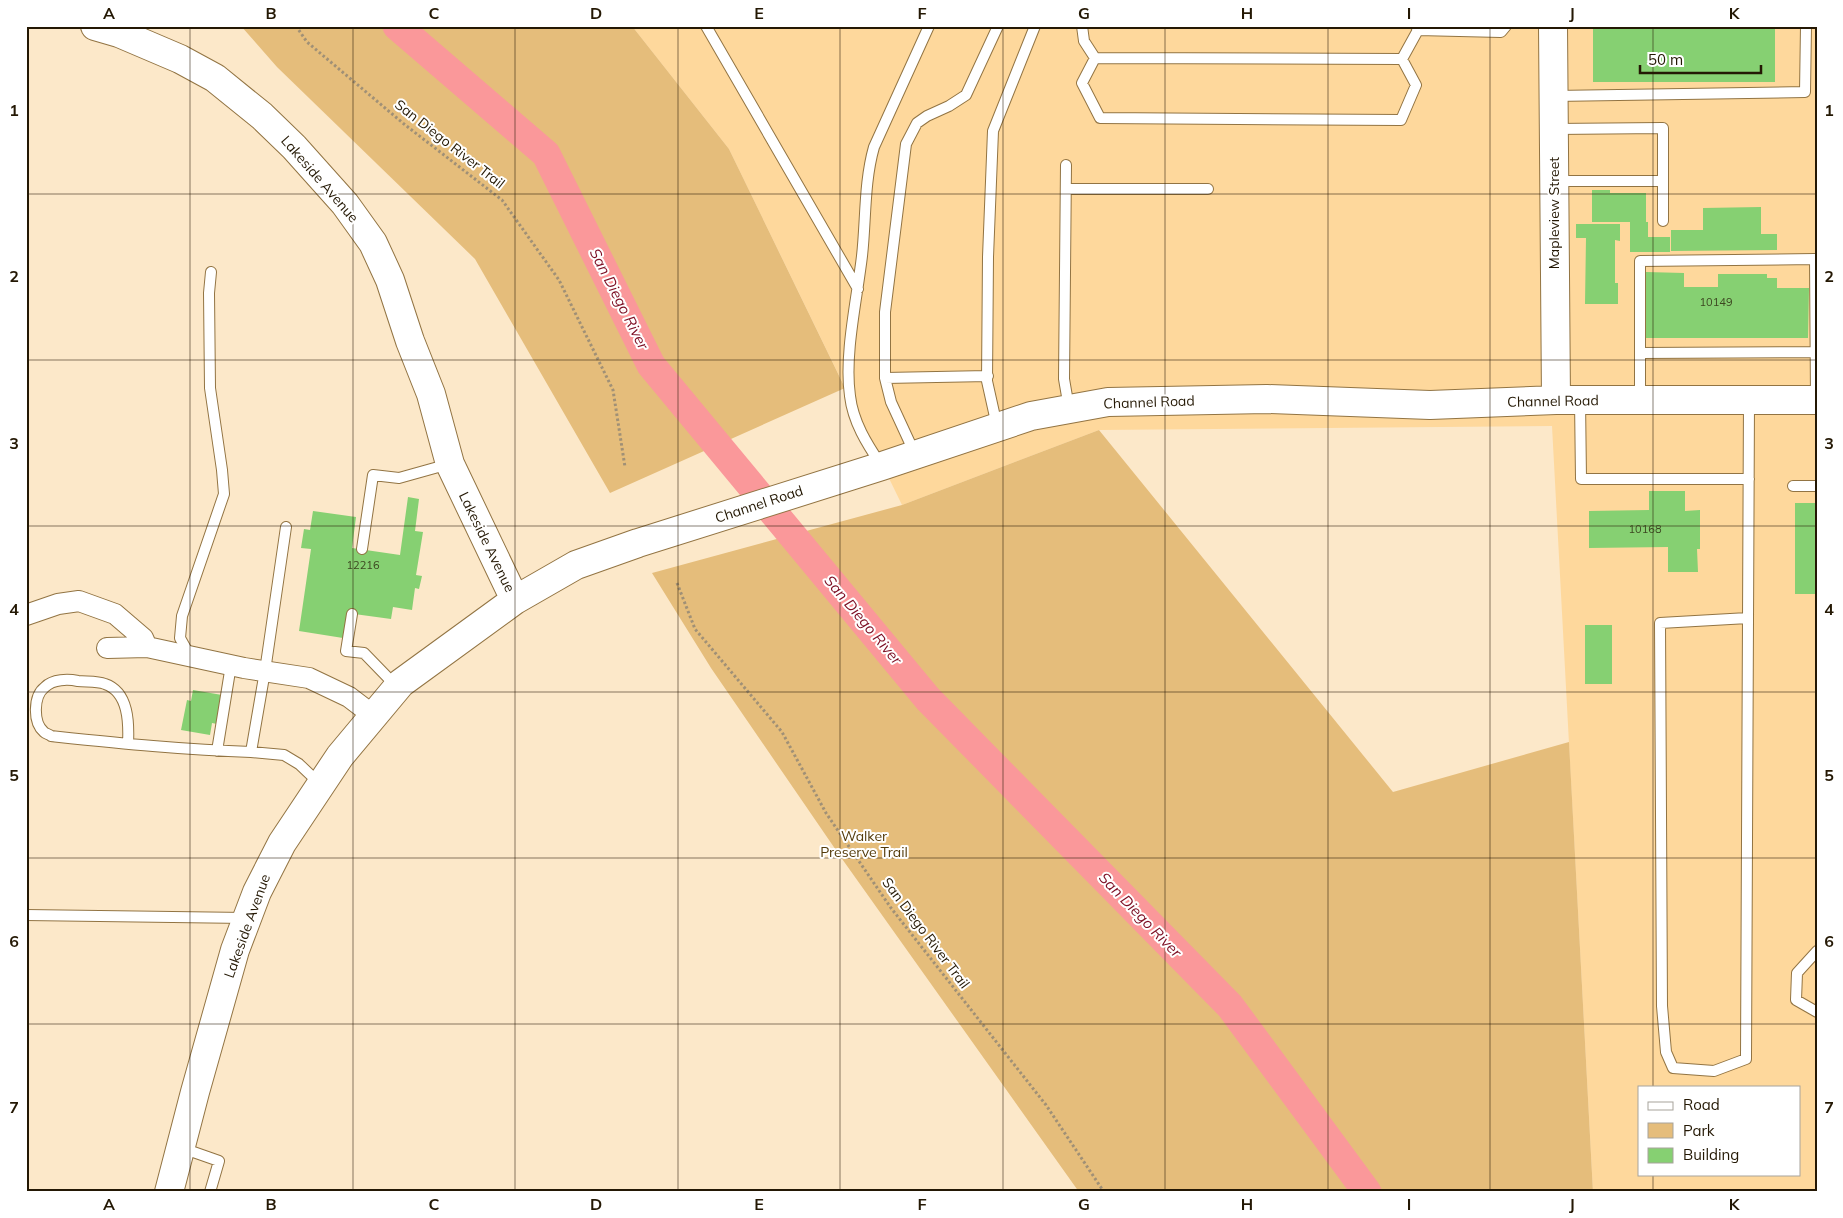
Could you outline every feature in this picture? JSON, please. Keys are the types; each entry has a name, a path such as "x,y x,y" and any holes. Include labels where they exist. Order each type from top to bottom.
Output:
{"main road":[{"name":"Lakeside Avenue","path":"94,26 119,33 180,58 215,78 262,116 294,147 345,204 373,243 390,280 410,341 431,394 450,464 515,600 398,687 340,756 282,843 257,892 235,950 169,1192"},
{"name":"Mapleview Street","path":"1553,26 1554,181 1568,400"},
{"name":"Channel Road","path":"515,600 576,565 657,536 882,466 1031,416 1108,402 1267,399 1430,405 1568,400 1816,400"}],"street":[{"path":"26,614 58,604 79,601 115,614 143,638 147,647"},
{"path":"107,648 147,647 265,672 309,678 348,697 374,716"}],"lane":[{"path":"706,26 858,289"},
{"path":"882,466 862,436 850,397 850,355 870,162 874,147 929,26"},
{"path":"915,454 891,402 885,378 885,312 906,144 918,123 927,116 966,96 998,26"},
{"path":"998,427 988,376 988,256 993,131 1035,26"},
{"path":"1082,26 1084,42 1095,58"},
{"path":"1402,59 1417,28 1501,32 1506,26"},
{"path":"1554,96 1805,92 1806,26"},
{"path":"1095,58 1402,59"},
{"path":"1095,58 1082,83 1100,118 1402,120 1416,86 1402,59"},
{"path":"1554,129 1663,128 1663,221"},
{"path":"1066,164 1064,379 1069,409"},
{"path":"1554,181 1663,181"},
{"path":"1066,189 1208,190"},
{"path":"1640,400 1640,261 1815,259 1816,400"},
{"path":"190,657 180,638 182,616 224,494 210,388 208,293 211,272"},
{"path":"1640,353 1816,352"},
{"path":"885,378 988,376"},
{"path":"1568,400 1581,479 1749,479"},
{"path":"1748,618 1660,623 1662,1006 1666,1052 1673,1068 1714,1071 1746,1058 1749,400"},
{"path":"362,550 373,475 399,478 450,464"},
{"path":"1793,486 1817,486"},
{"path":"251,752 265,672 286,527"},
{"path":"352,614 346,651 364,653 398,687"},
{"path":"217,751 231,665"},
{"path":"128,744 129,724 126,710 120,697 113,689 104,684 70,680 55,682 44,687 38,698 36,721 44,732 51,736 128,744 284,755 299,764 321,784"},
{"path":"26,915 247,918"},
{"path":"1817,951 1797,973 1796,1000 1817,1012"},
{"path":"181,1148 219,1161 210,1192"}],"path":[{"name":"San Diego River Trail","path":"296,26 307,42 404,124 502,200 559,280 613,390 625,467"},
{"name":"San Diego River Trail","path":"677,583 695,629 782,732 826,813 891,908 1046,1105 1104,1192"}],"shaded area":[{"path":"632,26 1817,26 1817,1192 1593,1192 1552,426 1099,430 902,505 729,149"}],"green space":[{"path":"241,26 632,26 729,149 845,388 610,493 475,259 277,67"},
{"name":"Walker Preserve Trail","path":"1099,430 1393,792 1569,742 1593,1192 1079,1192 840,856 711,668 652,573 902,505"}],"building":[{"path":"1593,26 1775,26 1775,82 1593,82"},
{"path":"1592,190 1610,190 1610,193 1646,193 1648,237 1670,237 1670,252 1630,252 1630,222 1592,222"},
{"path":"1761,207 1761,234 1777,234 1777,250 1671,251 1671,230 1703,230 1703,208"},
{"path":"1576,224 1620,224 1620,241 1615,240 1615,283 1618,283 1618,304 1585,304 1586,238 1576,238"},
{"path":"1646,272 1684,273 1684,287 1718,287 1718,274 1767,274 1767,278 1777,278 1777,288 1809,288 1808,338 1645,338"},
{"path":"1649,491 1685,491 1685,511 1700,510 1700,549 1697,549 1698,572 1668,572 1668,547 1589,548 1589,511 1649,510"},
{"path":"408,497 419,499 415,531 423,532 416,575 422,576 419,589 415,588 412,610 393,607 391,619 347,613 343,638 299,631 311,549 301,548 304,529 310,530 313,511 356,517 352,548 400,555"},
{"path":"1795,503 1817,503 1817,594 1795,594"},
{"path":"1585,625 1612,625 1612,684 1585,684"},
{"path":"193,690 222,695 217,724 212,723 210,735 181,730 187,700 191,701"}],"waterway":[{"name":"San Diego River","path":"397,26 546,154 651,365 928,699 1230,1006 1367,1192"}]}
